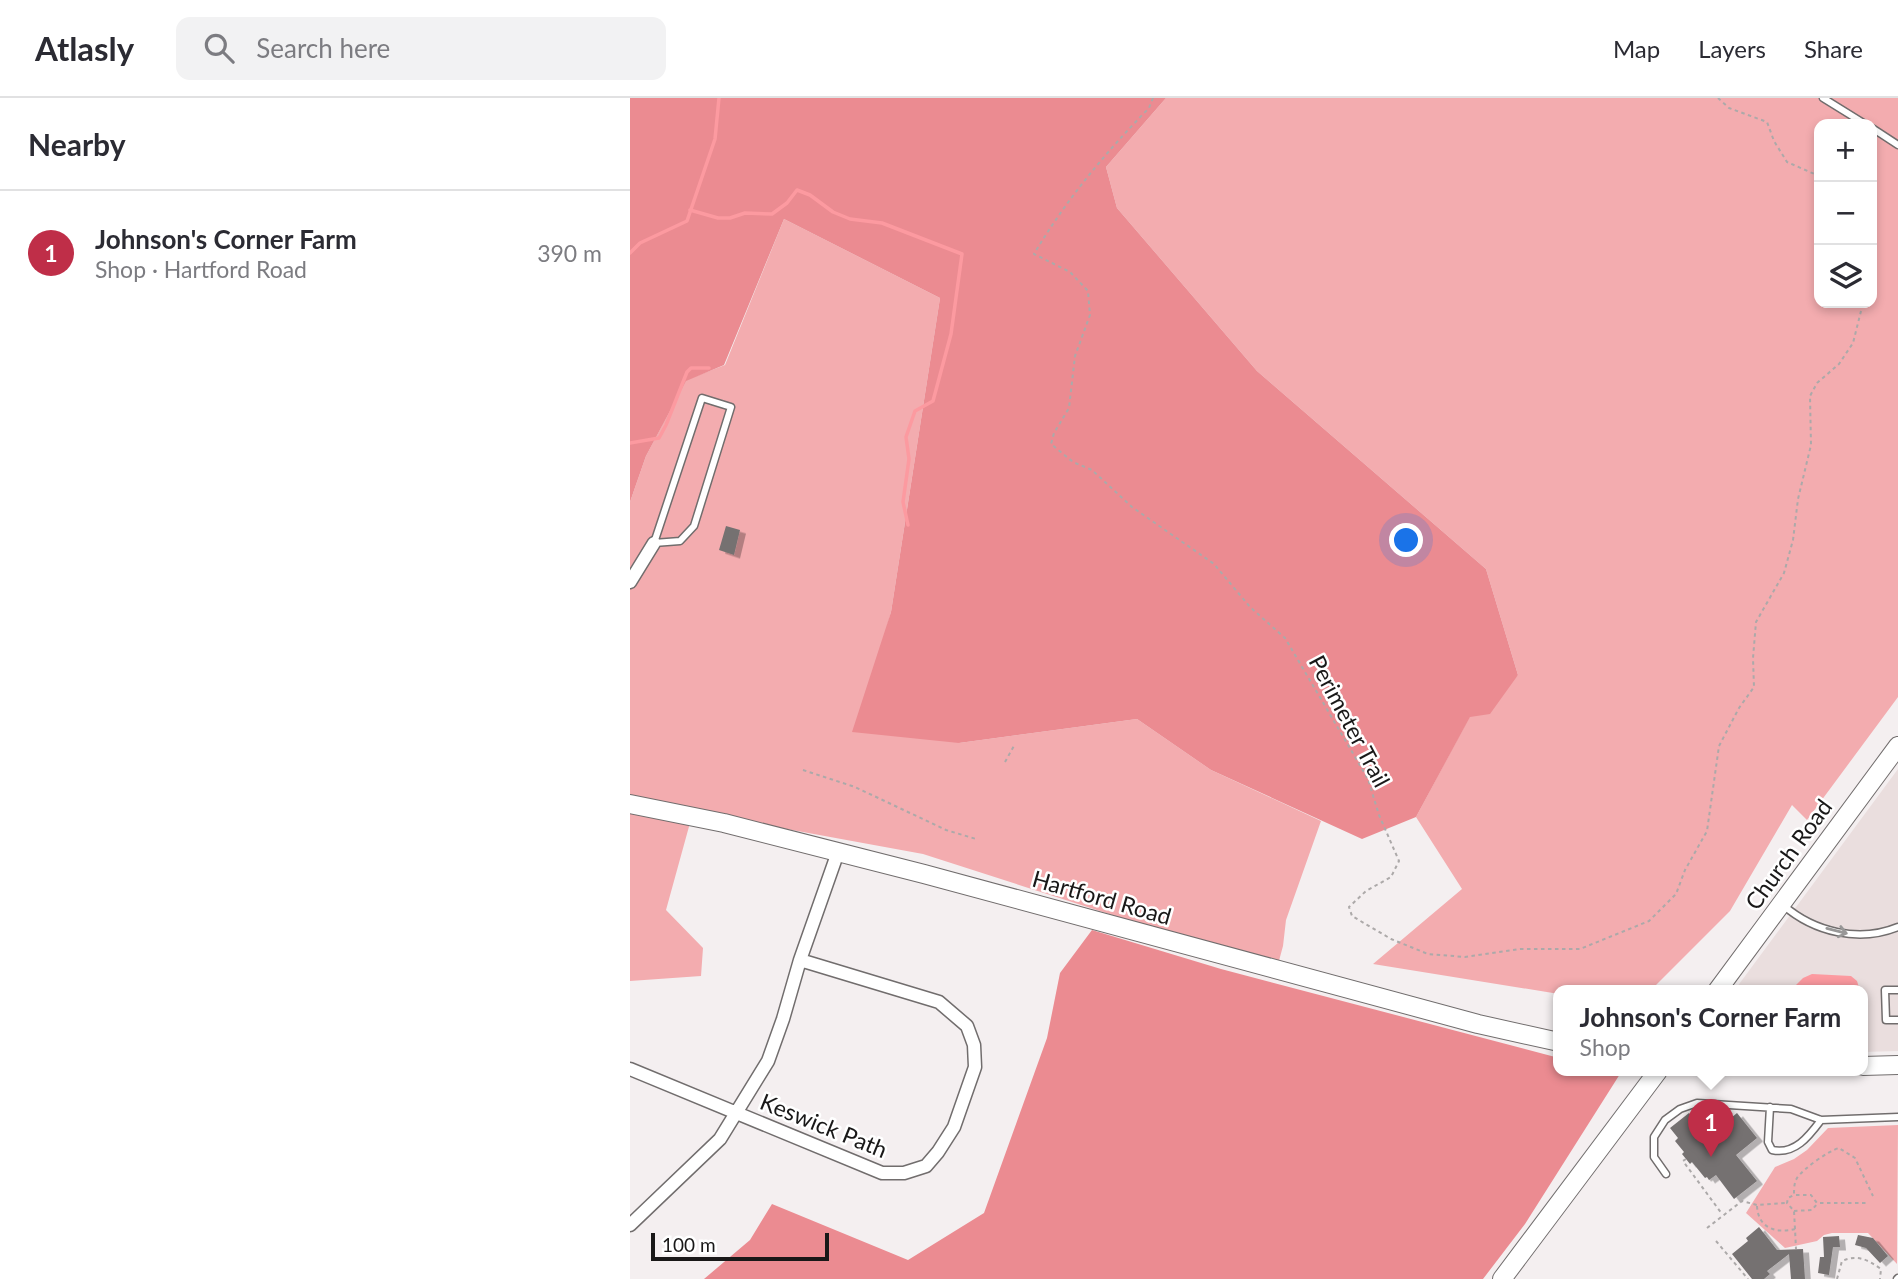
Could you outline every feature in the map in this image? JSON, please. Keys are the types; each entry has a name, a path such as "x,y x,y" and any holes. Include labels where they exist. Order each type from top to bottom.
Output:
{"street":[{"path":"630,582 654,543"},
{"name":"Church Road","path":"1721,985 1898,746"},
{"name":"Hartford Road","path":"630,804 724,823 838,852 1478,1024 1553,1041"},
{"path":"630,1225 720,1139 768,1061 838,852"},
{"name":"Keswick Path","path":"630,1069 881,1173 904,1173 926,1166 954,1126 975,1067 974,1045 967,1026 939,1002 800,960"},
{"path":"1868,1066 1898,1065"},
{"path":"1502,1279 1654,1076"}],"lane":[{"path":"1823,98 1857,119"},
{"path":"1877,131 1898,145"},
{"path":"702,398 731,407 693,529 680,541 654,543 702,398"},
{"path":"1781,904 1803,920 1841,933 1875,934 1898,927"},
{"path":"1898,990 1885,990 1886,1020 1898,1020"},
{"path":"1666,1174 1654,1157 1654,1137 1665,1120 1689,1105 1705,1102 1770,1107 1791,1110 1821,1120 1898,1116"},
{"path":"1770,1107 1768,1142 1772,1150 1781,1152 1801,1144 1821,1120"}],"path":[{"name":"Perimeter Trail","path":"1153,98 1149,108 1096,164 1051,225 1034,254 1070,272 1088,291 1090,315 1075,356 1069,408 1054,433 1051,444 1073,462 1092,470 1132,507 1214,564 1250,607 1285,638 1368,779 1379,815 1399,861 1391,877 1367,891 1349,907 1352,916 1391,939 1428,954 1465,957 1520,949 1580,950 1649,921 1676,894 1685,870 1707,831 1719,746 1739,708 1754,687 1756,622 1784,573 1793,540 1798,499 1811,446 1810,396 1817,383 1839,364 1853,343 1862,308"},
{"path":"1718,98 1729,108 1767,122 1774,141 1787,162 1814,174"},
{"path":"1005,762 1015,744"},
{"path":"803,770 864,791 946,830 976,839"},
{"path":"1794,1195 1799,1175 1823,1154 1839,1148 1855,1158 1873,1196"},
{"path":"1686,1159 1683,1161 1724,1215"},
{"path":"1787,1203 1788,1198 1794,1195 1811,1195 1817,1203"},
{"path":"1707,1228 1742,1201 1756,1205 1787,1203"},
{"path":"1787,1203 1794,1211 1796,1249"},
{"path":"1817,1203 1868,1203"},
{"path":"1794,1211 1812,1210 1817,1203"},
{"path":"1756,1205 1757,1215 1769,1229 1783,1233 1795,1229"},
{"path":"1716,1241 1748,1279"},
{"path":"1836,1279 1842,1261 1852,1257 1867,1260 1881,1269 1880,1279"}],"shaded area":[{"path":"630,98 1166,98 1106,167 1117,208 1257,371 1486,569 1518,675 1490,714 1470,717 1416,817 1362,839 1211,770 1137,719 959,743 852,732 891,612 940,298 784,219 724,365 686,381 646,456 630,502"},
{"path":"1166,98 1898,98 1898,697 1807,820 1792,805 1730,911 1656,985 1553,985 1553,993 1373,964 1462,889 1416,817 1470,716 1518,675 1486,569 1257,371 1117,208 1106,167"},
{"path":"784,219 940,298 891,612 884,637 959,743 1137,719 1211,770 1321,821 1286,920 1277,968 923,854 693,812 666,910 703,948 701,976 630,981 630,502 646,456 686,380 725,365"},
{"path":"1898,769 1898,1051 1868,1052 1868,985 1738,985"},
{"path":"1092,930 1221,969 1553,1056 1553,1076 1619,1076 1525,1224 1483,1279 704,1279 750,1240 772,1204 908,1260 984,1213 1047,1038 1060,973"},
{"path":"1812,974 1851,976 1858,985 1796,985"},
{"path":"1898,1125 1897,1264 1868,1233 1832,1233 1817,1241 1785,1248 1746,1213 1775,1167 1807,1150 1828,1128"}],"building":[{"path":"726,526 740,530 734,555 719,550"},
{"path":"1689,1113 1704,1132 1728,1113 1731,1118 1737,1113 1757,1138 1736,1155 1757,1181 1734,1199 1716,1175 1709,1180 1692,1162 1690,1164 1675,1141 1678,1138 1670,1128"},
{"path":"1759,1227 1777,1250 1803,1249 1805,1279 1791,1279 1789,1254 1767,1271 1770,1274 1764,1279 1752,1279 1732,1254 1748,1241 1746,1238"},
{"path":"1858,1235 1873,1238 1888,1256 1880,1263 1866,1248 1855,1245"},
{"path":"1839,1236 1840,1247 1833,1247 1829,1275 1818,1273 1820,1257 1824,1257 1823,1237"}],"waterway":[{"path":"630,253 640,243 687,221 715,139 719,98"},
{"path":"690,210 718,218 730,218 745,213 772,214 787,203 797,190 850,219 882,223 962,254 951,334 933,401 915,411 906,437 909,459 903,502 908,525"},
{"path":"630,443 659,438 687,372 691,368 709,368"}],"place":[{"name":"Johnson's Corner Farm","path":"1711,1157"}]}
